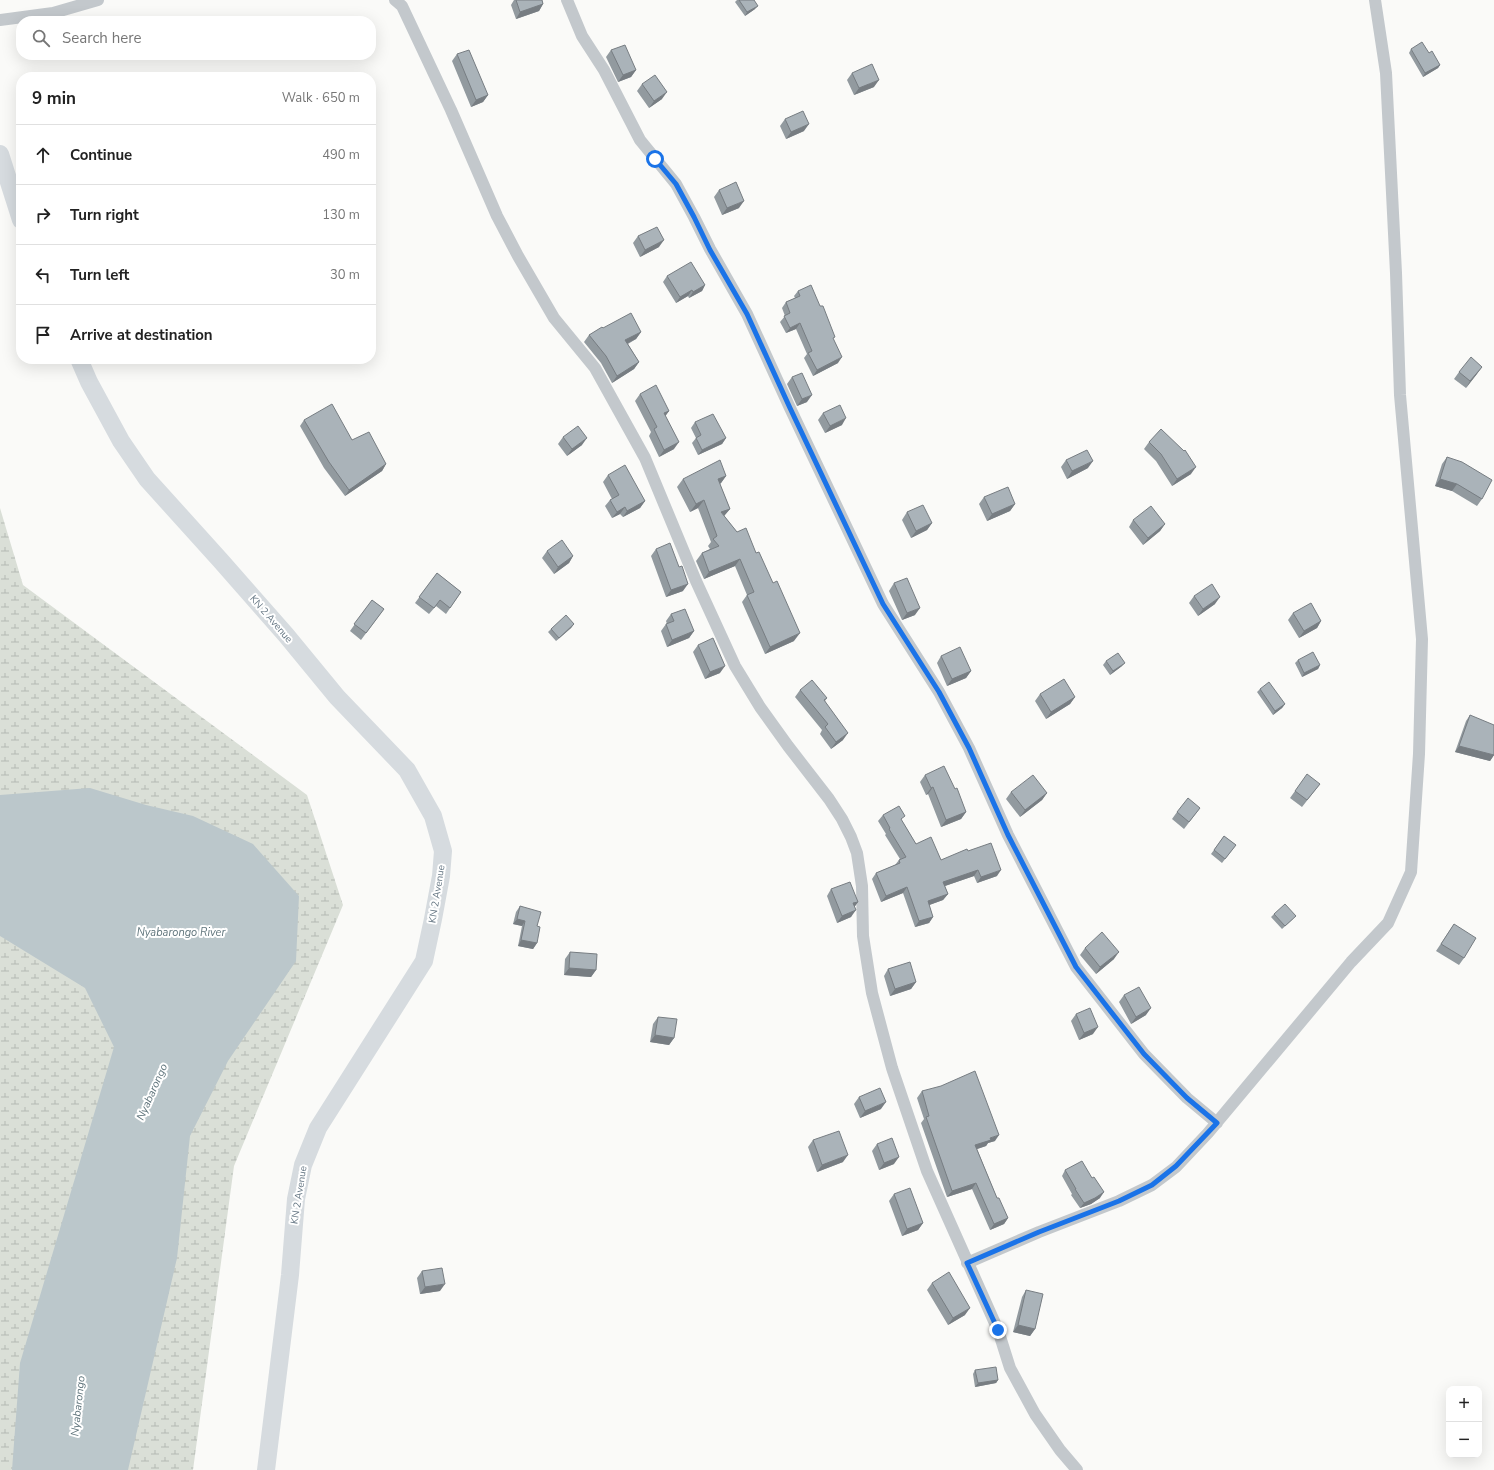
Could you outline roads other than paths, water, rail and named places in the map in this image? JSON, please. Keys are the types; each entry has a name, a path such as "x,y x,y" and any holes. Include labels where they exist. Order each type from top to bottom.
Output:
{"main road":[{"path":"0,154 16,204"},
{"name":"KN 2 Avenue","path":"81,364 88,382 121,441 146,479 226,566 337,698 407,770 432,816 443,851 441,876 434,919 424,961 318,1128 303,1165 296,1199 290,1275 266,1470"}],"street":[{"path":"30,16 53,13 98,0"},
{"path":"395,0 402,6 451,110 497,216 518,256 554,318 595,368 645,458 696,581 735,666 760,707 829,799 852,837 857,853 862,886 863,936 872,993 892,1068 927,1171 998,1330 1010,1368 1035,1414 1060,1450 1077,1470"},
{"path":"567,0 582,36 604,70 640,140 676,184 710,250 747,314 883,604 946,705 969,748 1008,835 1076,967 1144,1054 1187,1098 1217,1123"},
{"path":"967,1263 1039,1232 1119,1201 1152,1185 1176,1166 1217,1123 1351,962 1388,923 1411,872 1419,754 1422,639 1400,395 1396,265 1386,73 1374,0"},
{"path":"0,20 16,18"}],"water":[{"name":"Nyabarongo River","path":"90,788 146,805 193,816 253,844 299,896 296,961 228,1061 190,1136 177,1258 128,1470 12,1470 20,1363 114,1047 85,988 0,936 0,795"}],"water label":[{"name":"Nyabarongo","path":"152,1092"},
{"name":"Nyabarongo","path":"78,1406"}]}
